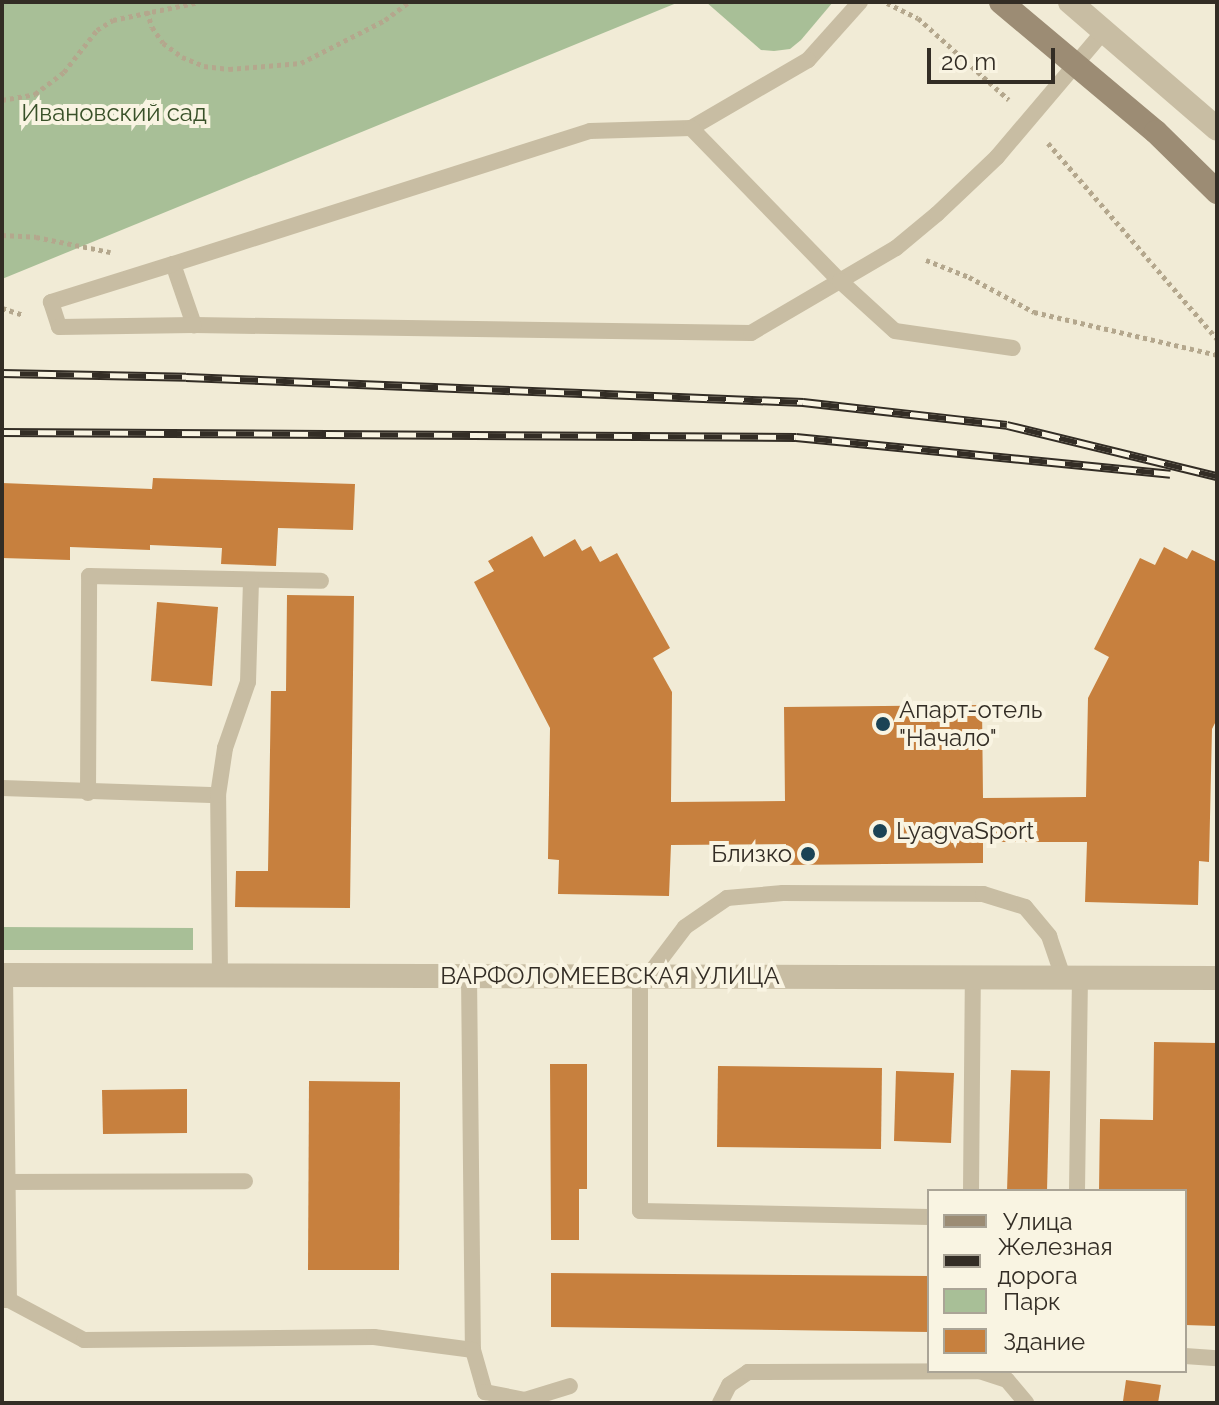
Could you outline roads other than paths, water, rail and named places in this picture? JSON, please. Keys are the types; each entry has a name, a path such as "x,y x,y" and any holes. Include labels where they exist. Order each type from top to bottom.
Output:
{"street":[{"path":"1001,2 1156,132 1217,192"},
{"path":"1070,2 1217,129"},
{"name":"ВАРФОЛОМЕЕВСКАЯ УЛИЦА","path":"4,975 1217,978"}],"lane":[{"path":"860,2 808,60 691,128 590,131 51,302 59,327 194,325 751,333 896,248 997,157 1104,31"},
{"path":"691,128 840,281 895,331 1013,348"},
{"path":"173,264 194,325"},
{"path":"88,793 89,576 251,582 321,581"},
{"path":"220,975 218,795 225,748 248,682 251,582"},
{"path":"2,788 218,795"},
{"path":"927,1217 640,1211 644,976 685,927 727,898 799,893 983,894 1025,907 1049,936 1072,977 1077,1189"},
{"path":"4,975 6,1300 84,1340 374,1337 473,1350"},
{"path":"469,975 473,1350 485,1392 525,1400 570,1386"},
{"path":"971,1189 973,977"},
{"path":"4,1182 245,1181"},
{"path":"1187,1356 1217,1358"},
{"path":"720,1403 729,1385 748,1372 927,1371"},
{"path":"985,1373 1007,1380 1026,1403"}],"railway":[{"path":"2,373 186,377 803,402 1007,425 1217,476"},
{"path":"2,432 796,437 1170,474"}],"place":[{"name":"Апарт-отель \"Начало\"","path":"883,724"},
{"name":"LyagvaSport","path":"880,831"},
{"name":"Близко","path":"808,854"}],"park label":[{"name":"Ивановский сад","path":"114,113"}]}
